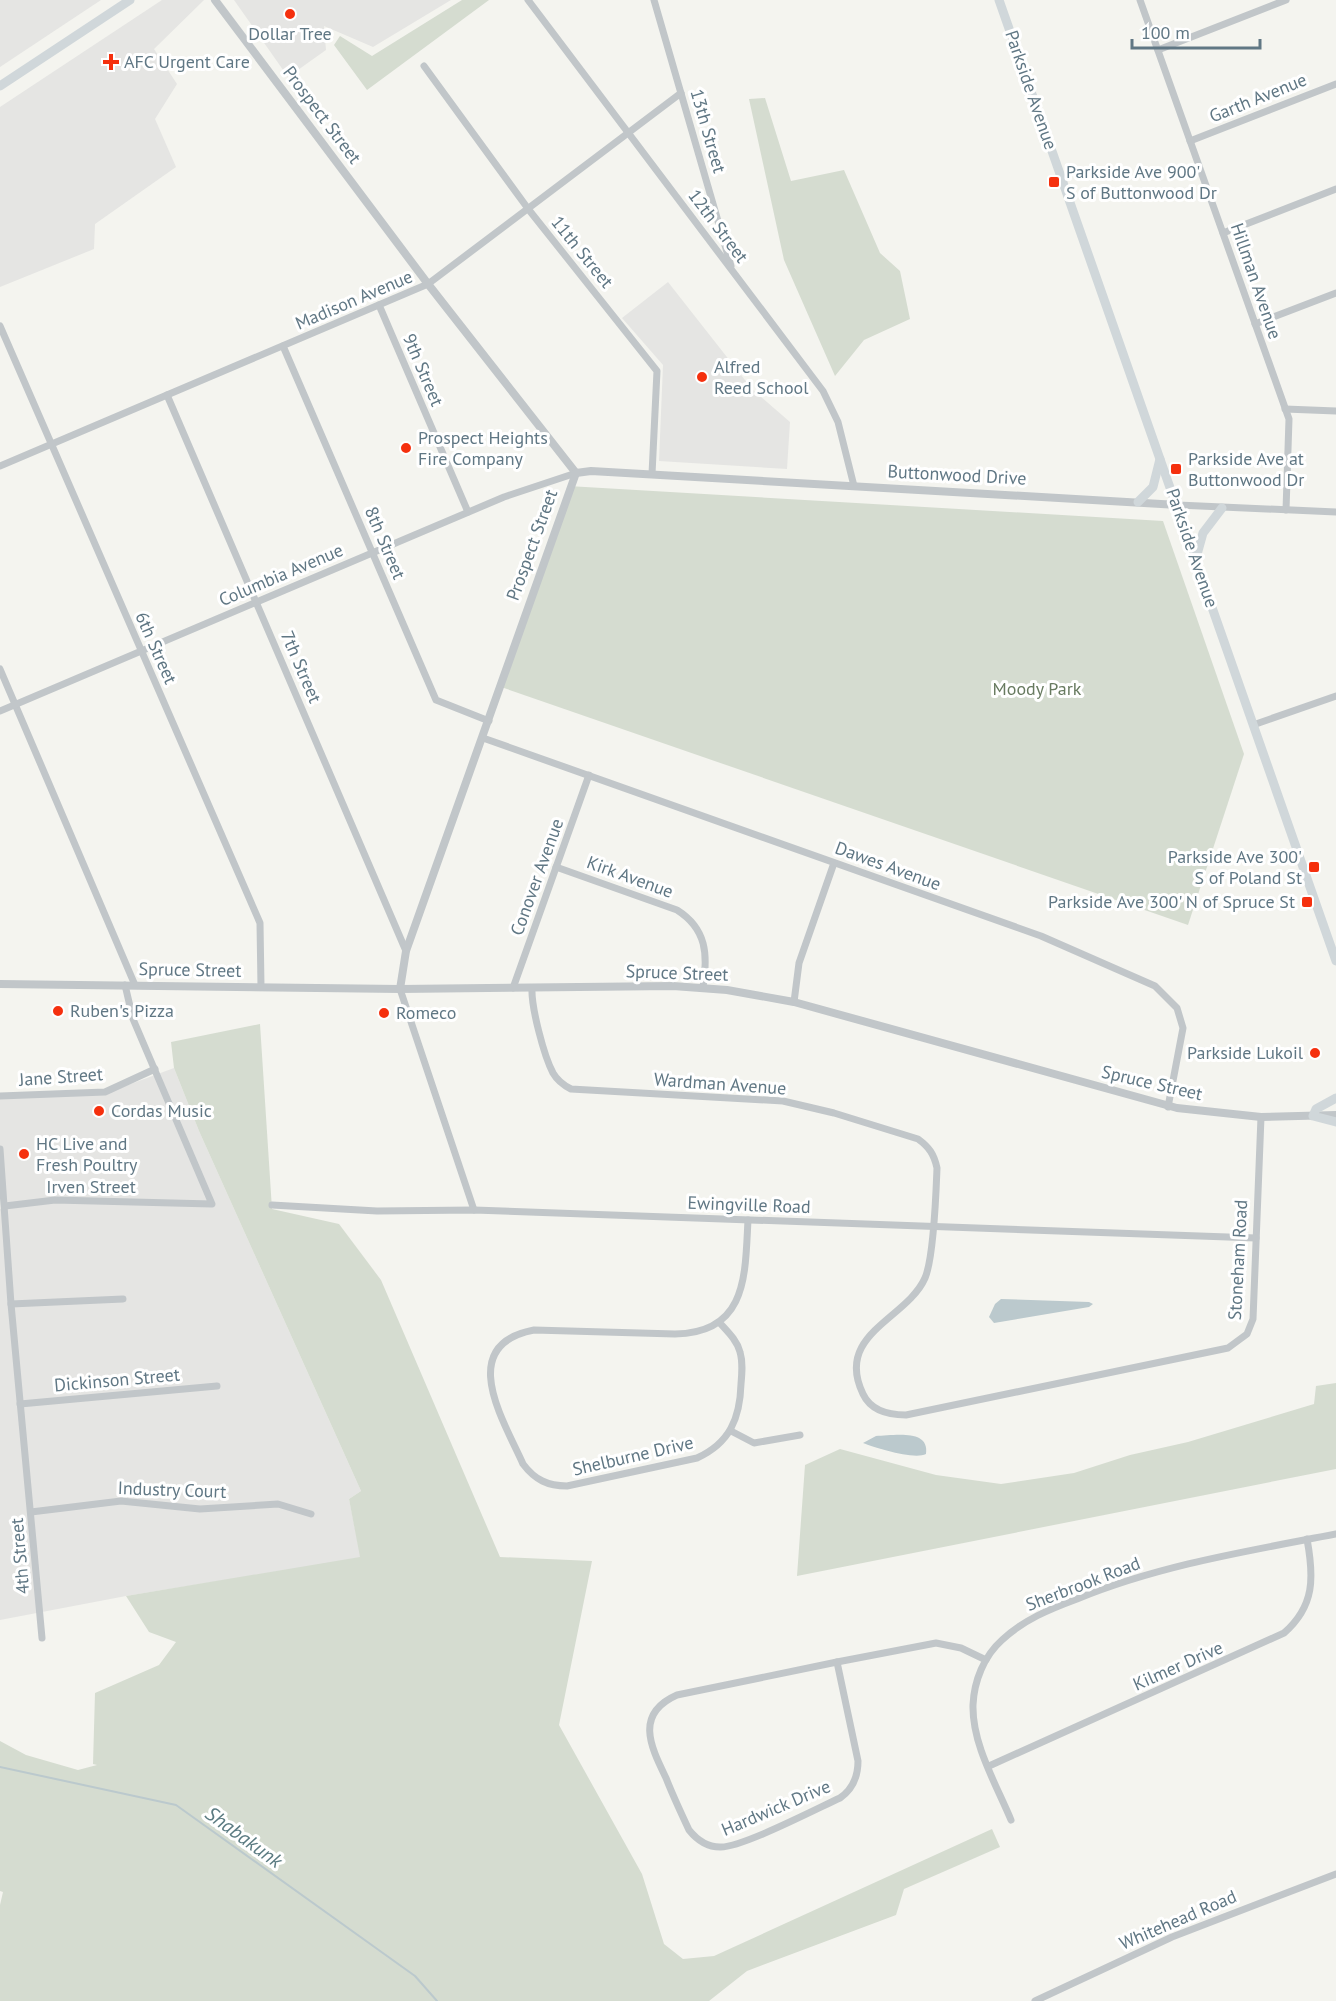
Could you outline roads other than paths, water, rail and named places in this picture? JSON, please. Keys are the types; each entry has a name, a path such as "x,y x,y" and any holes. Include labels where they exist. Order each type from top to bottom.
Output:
{"main road":[{"path":"0,86 130,0"},
{"name":"Parkside Avenue","path":"999,0 1336,961"},
{"path":"1138,502 1153,487 1158,477 1161,457"},
{"path":"1196,558 1203,533 1222,507"},
{"path":"1336,1098 1316,1109 1313,1116 1336,1122"}],"street":[{"name":"Prospect Street","path":"215,0 428,284 576,473 406,951 400,989"},
{"name":"12th Street","path":"528,0 823,391 838,422 854,486"},
{"name":"13th Street","path":"654,0 732,270"},
{"name":"Hillman Avenue","path":"1140,0 1289,419 1286,510"},
{"path":"1158,50 1286,0"},
{"name":"11th Street","path":"424,66 529,210 657,371 651,474"},
{"name":"Garth Avenue","path":"1191,141 1336,84"},
{"name":"Madison Avenue","path":"0,466 428,284 681,93"},
{"path":"1223,233 1336,189"},
{"path":"1255,324 1336,292"},
{"name":"9th Street","path":"379,305 468,512"},
{"name":"6th Street","path":"0,326 260,923 261,987"},
{"name":"8th Street","path":"283,346 436,700 489,721"},
{"name":"7th Street","path":"167,395 406,951"},
{"path":"1286,409 1336,411"},
{"name":"Buttonwood Drive","path":"576,473 591,471 651,474 1178,506 1336,512"},
{"name":"Columbia Avenue","path":"0,711 504,497 576,473"},
{"path":"0,669 135,985"},
{"path":"1253,725 1336,696"},
{"name":"Dawes Avenue","path":"483,738 1041,936 1163,992 1177,1008 1183,1028 1183,1039 1168,1107"},
{"name":"Conover Avenue","path":"513,988 589,775"},
{"path":"794,1002 799,963 834,863"},
{"name":"Kirk Avenue","path":"556,867 676,910 686,916 704,942 706,965 703,987"},
{"name":"Spruce Street","path":"0,984 400,989 703,987 794,1002 1168,1107 1261,1117 1336,1115"},
{"path":"125,985 133,1018 155,1069"},
{"name":"Wardman Avenue","path":"532,988 531,1002 552,1072 571,1089 783,1101 834,1113 918,1139 931,1151 937,1168 930,1265 918,1291 879,1324 866,1339 859,1356 857,1369 861,1390 865,1399 881,1412 906,1415 1182,1356"},
{"path":"272,1205 377,1211 474,1210 400,989"},
{"name":"Jane Street","path":"0,1096 105,1092 155,1069"},
{"name":"Irven Street","path":"5,1206 55,1200 212,1204 155,1069"},
{"name":"Stoneham Road","path":"1182,1356 1228,1348 1247,1334 1253,1319 1261,1117"},
{"name":"4th Street","path":"0,1149 11,1304 42,1638"},
{"name":"Ewingville Road","path":"474,1210 1256,1238"},
{"path":"719,1322 733,1308 742,1289 748,1220"},
{"path":"11,1304 123,1299"},
{"name":"Shelburne Drive","path":"719,1322 736,1343 742,1361 741,1403 731,1431 716,1448 697,1458 567,1486 556,1486 538,1479 523,1464 490,1387 489,1377 494,1357 506,1341 524,1332 688,1334 719,1322"},
{"name":"Dickinson Street","path":"20,1404 217,1386"},
{"path":"731,1431 747,1440 762,1443 801,1435"},
{"name":"Industry Court","path":"31,1512 121,1502 201,1509 278,1504 311,1514"},
{"name":"Sherbrook Road","path":"1011,1820 976,1733 973,1711 975,1688 986,1660 1001,1640 1042,1613 1092,1593 1182,1565 1336,1534"},
{"name":"Kilmer Drive","path":"988,1766 1284,1633 1301,1616 1311,1594 1313,1569 1307,1539"},
{"name":"Hardwick Drive","path":"837,1662 858,1761 856,1779 852,1787 840,1798 736,1845 711,1846 695,1837 689,1830 651,1747 649,1727 656,1710 676,1695 837,1662 936,1643 961,1648 986,1660"},
{"name":"Whitehead Road","path":"1035,2001 1172,1937 1336,1874"}],"waterway":[{"name":"Shabakunk","path":"0,1767 176,1805 415,1976 437,2001"}],"place":[{"name":"Dollar Tree","path":"290,14"},
{"name":"AFC Urgent Care","path":"111,62"},
{"name":"Parkside Ave 900' S of Buttonwood Dr","path":"1054,182"},
{"name":"Alfred Reed School","path":"702,377"},
{"name":"Prospect Heights Fire Company","path":"406,448"},
{"name":"Parkside Ave at Buttonwood Dr","path":"1176,469"},
{"name":"Parkside Ave 300' S of Poland St","path":"1314,867"},
{"name":"Parkside Ave 300' N of Spruce St","path":"1307,902"},
{"name":"Ruben's Pizza","path":"58,1011"},
{"name":"Romeco","path":"384,1013"},
{"name":"Parkside Lukoil","path":"1315,1053"},
{"name":"Cordas Music","path":"99,1111"},
{"name":"HC Live and Fresh Poultry","path":"24,1154"}],"park label":[{"name":"Moody Park","path":"1037,689"}]}
